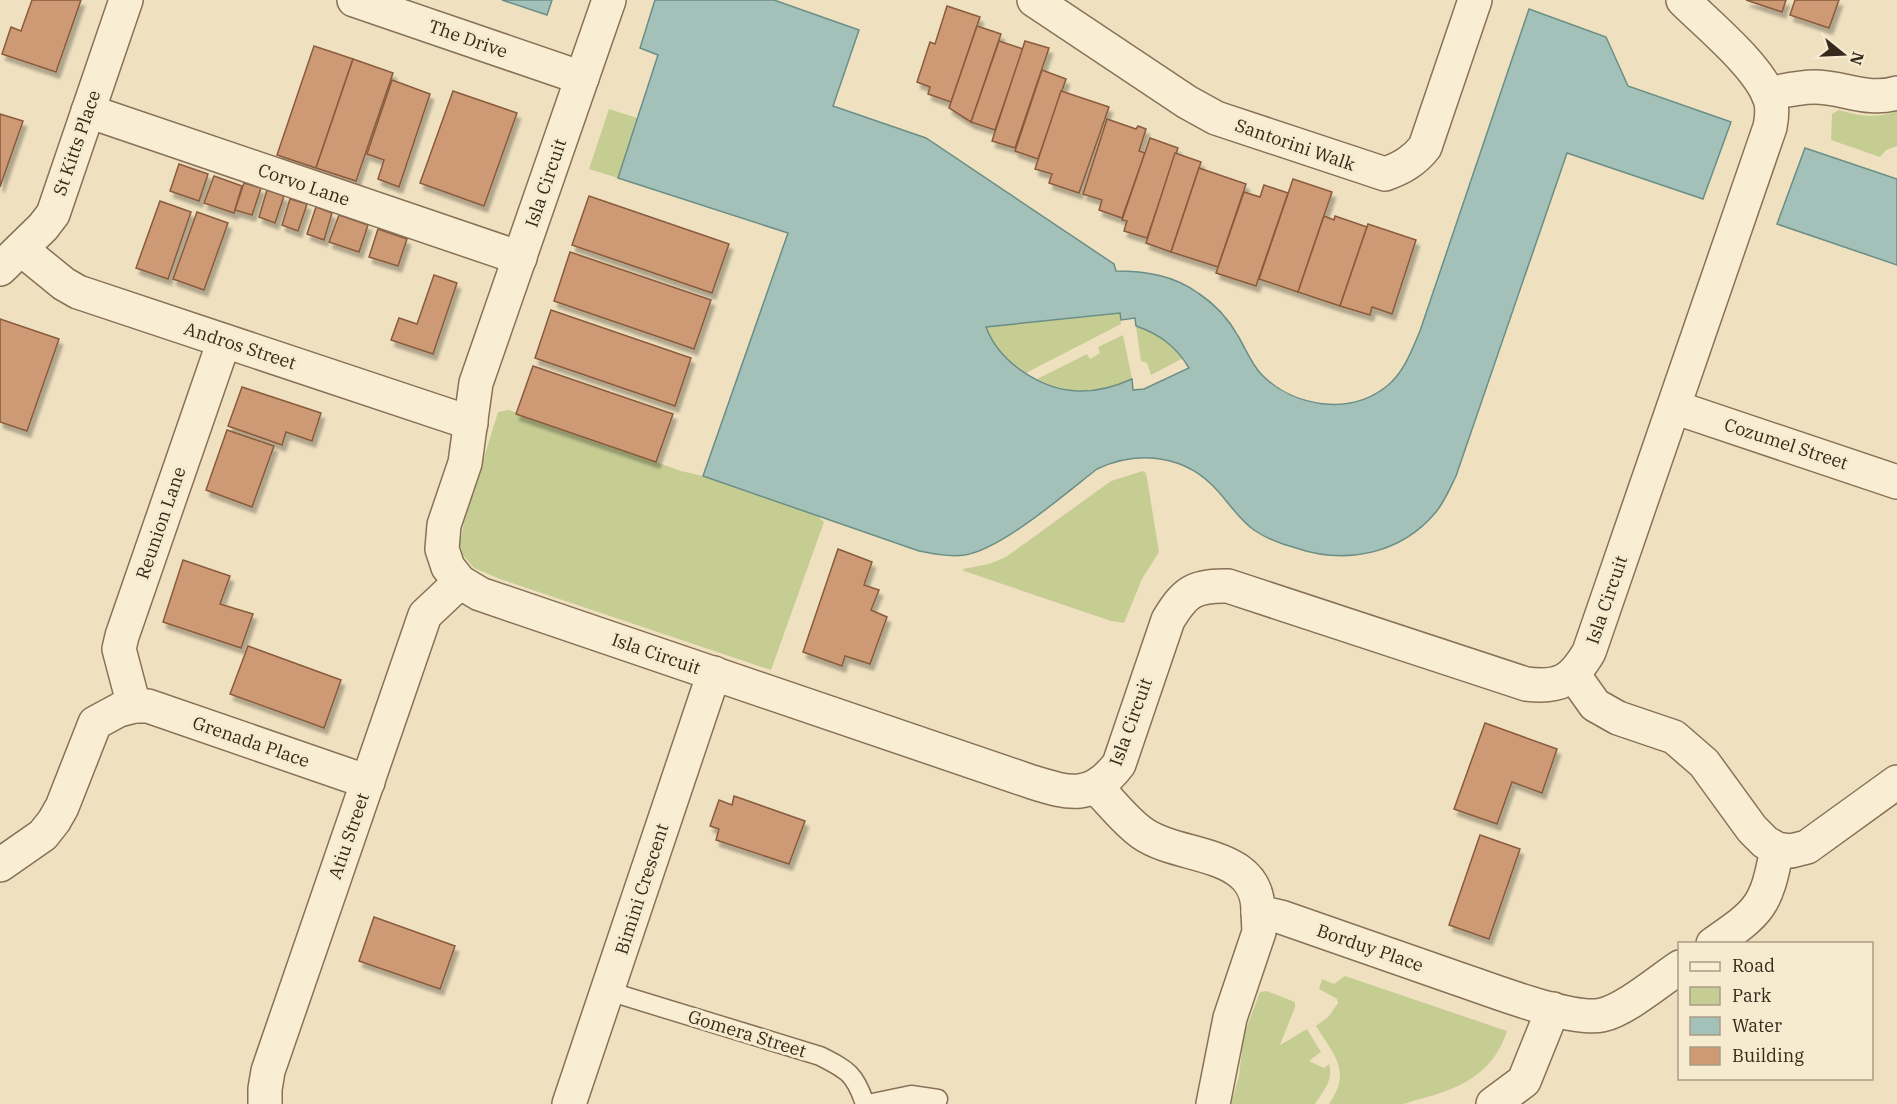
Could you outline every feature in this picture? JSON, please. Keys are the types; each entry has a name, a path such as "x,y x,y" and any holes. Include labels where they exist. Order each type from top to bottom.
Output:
{"street":[{"name":"St Kitts Place","path":"10,259 53,214 126,0"},
{"name":"The Drive","path":"354,0 582,78"},
{"name":"Isla Circuit","path":"609,0 476,383 465,463 444,525 442,549 448,567 460,582 480,594 1059,790 1074,793 1096,787 1109,778 1119,764 1168,620 1181,600 1195,590 1210,586 1228,586 1526,684 1545,686 1560,682 1579,669 1588,652 1674,407 1770,127 1772,115 1768,94 1747,63 1683,0"},
{"name":"Santorini Walk","path":"1034,0 1187,102 1216,118 1385,174 1408,164 1425,147 1475,0"},
{"path":"1768,94 1815,87 1836,89 1860,96 1876,97 1897,93"},
{"name":"Corvo Lane","path":"88,111 520,258"},
{"name":"Andros Street","path":"10,259 78,292 471,423"},
{"name":"Reunion Lane","path":"134,706 119,649 122,636 224,341"},
{"name":"Cozumel Street","path":"1674,407 1897,482"},
{"name":"Atiu Street","path":"265,1104 268,1071 425,615 460,582"},
{"name":"Bimini Crescent","path":"569,1104 714,673"},
{"path":"1573,674 1595,705 1618,718 1674,736 1704,764 1752,829 1765,842 1777,849 1791,851 1807,847 1897,782"},
{"path":"0,865 43,835 54,821 62,807 95,723 118,710 134,706"},
{"name":"Grenada Place","path":"134,706 148,706 368,782"},
{"path":"1096,787 1143,833 1169,845 1234,866 1249,879 1258,899 1258,932 1230,1018 1213,1104"},
{"path":"1716,942 1749,918 1762,903 1770,886 1777,849"},
{"name":"Borduy Place","path":"1258,912 1281,917 1498,992 1583,1016 1602,1015 1619,1009 1678,968"},
{"path":"1493,1104 1524,1081 1553,1009"}],"lane":[{"name":"Gomera Street","path":"608,992 820,1056 843,1067 858,1083 866,1104 911,1095 938,1099"}],"green space":[{"path":"609,109 637,118 618,178 589,169"},
{"path":"1839,110 1868,116 1897,111 1897,146 1886,150 1880,157 1831,140 1832,114"},
{"path":"1120,313 1121,324 1026,373 1002,353 986,326"},
{"path":"1136,326 1166,340 1183,358 1151,375 1147,363 1141,361"},
{"path":"1123,335 1132,379 1107,388 1084,391 1062,388 1037,379 1087,354 1090,359 1100,353 1098,347"},
{"path":"509,410 681,471 703,476 814,513 824,522 771,670 500,579 474,568 463,555 460,544 464,522 498,412"},
{"path":"1143,471 1147,478 1159,552 1142,579 1124,623 1111,621 964,571 963,569 989,564 1006,557 1111,481"},
{"path":"1345,976 1507,1031 1494,1058 1474,1077 1449,1090 1403,1104 1329,1104 1336,1092 1340,1072 1334,1055 1316,1026 1329,1016 1338,1003 1337,999 1319,989 1322,979 1334,984"},
{"path":"1267,991 1295,1002 1280,1045 1307,1029 1321,1052 1309,1061 1324,1068 1329,1064 1329,1080 1315,1104 1231,1104 1239,1076 1244,1034 1260,992"}],"water":[{"path":"502,0 552,0 547,15"},
{"path":"655,0 774,0 859,30 833,106 926,138 1114,264 1116,271 1158,275 1188,287 1210,302 1225,317 1262,375 1275,386 1290,394 1323,404 1340,404 1372,395 1393,380 1407,360 1420,331 1529,9 1606,37 1628,86 1731,122 1703,199 1567,153 1456,476 1436,512 1406,538 1372,552 1353,555 1315,553 1290,546 1269,539 1254,530 1199,474 1171,461 1142,458 1112,463 1097,469 1033,519 980,551 965,555 947,555 919,551 703,476 788,233 618,178 658,55 640,48","holes":["1120,313 1121,320 1135,318 1136,326 1166,342 1189,368 1144,389 1133,390 1132,379 1098,390 1063,389 1035,379 1022,371 1000,351 986,327"]},
{"path":"1805,148 1897,179 1897,265 1777,224"}],"building":[{"path":"32,0 81,0 56,72 2,54 11,27 21,31"},
{"path":"1746,0 1786,0 1782,12"},
{"path":"1795,0 1839,0 1829,28 1790,15"},
{"path":"947,6 980,17 951,102 928,94 930,87 917,82 930,42 935,44"},
{"path":"977,26 1001,34 971,122 949,108"},
{"path":"999,41 1023,49 995,130 971,122"},
{"path":"1025,41 1049,48 1015,148 992,141"},
{"path":"314,46 353,59 316,168 277,155"},
{"path":"353,59 393,73 356,181 316,168"},
{"path":"1042,70 1066,79 1038,159 1015,151"},
{"path":"392,80 430,94 399,187 378,179 384,160 367,154"},
{"path":"453,91 517,113 484,206 420,183"},
{"path":"1061,91 1109,107 1079,193 1049,183 1052,174 1035,169"},
{"path":"0,114 23,121 0,187"},
{"path":"1107,119 1136,129 1138,126 1146,129 1139,151 1145,153 1122,218 1099,210 1102,200 1083,194"},
{"path":"1150,138 1178,148 1147,238 1124,231 1127,221 1122,220"},
{"path":"1175,153 1201,162 1171,252 1146,243"},
{"path":"179,164 208,174 199,201 170,191"},
{"path":"1199,168 1246,184 1218,267 1171,252"},
{"path":"214,176 242,186 234,213 204,203"},
{"path":"1293,179 1332,192 1298,292 1259,279"},
{"path":"244,183 261,188 252,215 235,210"},
{"path":"1264,185 1288,193 1256,286 1216,273 1244,192 1260,197"},
{"path":"267,190 284,196 275,223 259,217"},
{"path":"589,196 729,244 712,293 572,245"},
{"path":"290,199 307,204 298,231 282,225"},
{"path":"160,201 191,212 168,279 136,268"},
{"path":"316,207 332,213 324,240 307,234"},
{"path":"197,212 228,223 204,290 173,279"},
{"path":"339,215 368,225 359,252 329,242"},
{"path":"1324,216 1334,220 1335,216 1367,227 1340,306 1298,292"},
{"path":"1368,224 1416,240 1392,314 1372,307 1370,315 1340,306"},
{"path":"378,229 407,239 398,266 369,257"},
{"path":"570,252 711,300 694,349 554,301"},
{"path":"434,275 457,283 433,354 391,340 399,318 417,324"},
{"path":"551,310 691,358 675,406 535,358"},
{"path":"0,319 59,339 27,431 0,422"},
{"path":"533,366 673,414 656,462 516,414"},
{"path":"242,387 321,413 312,441 286,432 282,445 228,426"},
{"path":"227,430 274,446 252,507 206,490"},
{"path":"838,549 872,562 864,585 879,590 871,610 887,617 870,664 845,656 842,666 803,652"},
{"path":"183,560 230,576 220,604 253,614 241,648 163,622"},
{"path":"248,646 341,680 324,728 230,694"},
{"path":"1485,723 1557,749 1542,793 1512,782 1497,824 1454,809"},
{"path":"734,796 805,821 789,864 716,840 719,829 710,826 719,800 732,805"},
{"path":"1480,835 1520,849 1489,939 1449,925"},
{"path":"374,917 455,946 440,989 359,961"}]}
